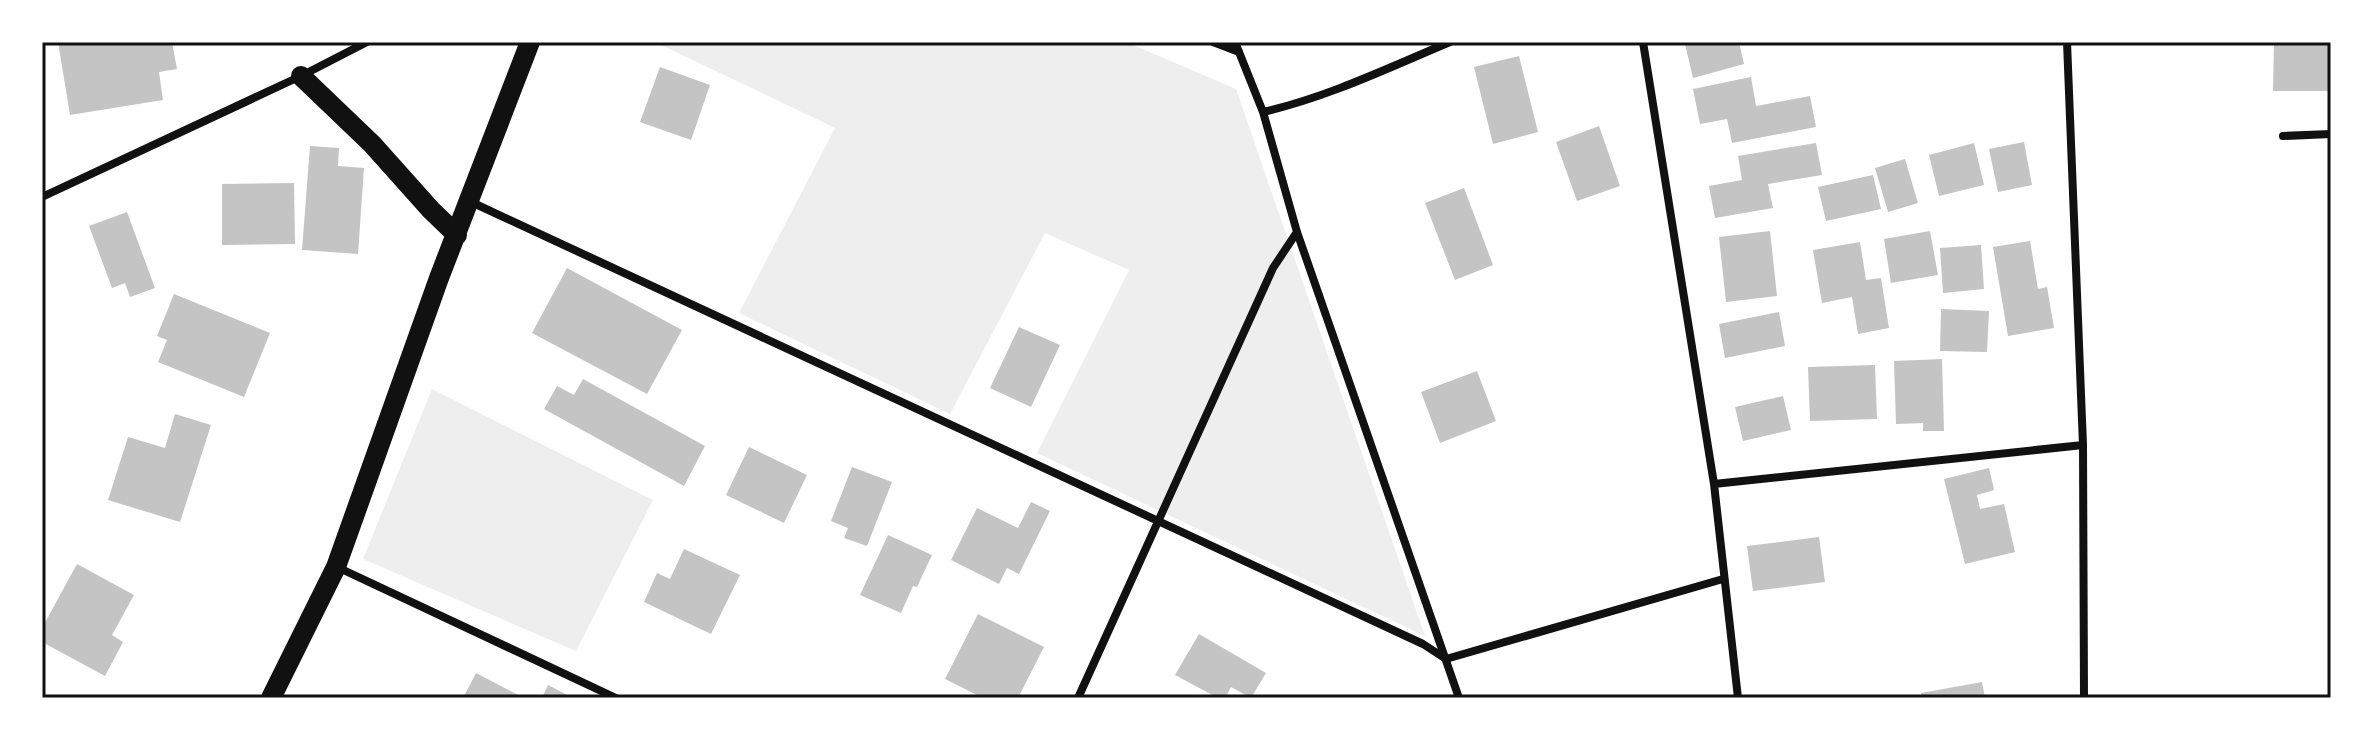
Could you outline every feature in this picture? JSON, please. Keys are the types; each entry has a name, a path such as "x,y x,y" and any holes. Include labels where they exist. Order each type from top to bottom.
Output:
{"main road":[{"path":"271,698 336,567 439,278 530,42"},
{"path":"301,76 372,144 457,235"}],"street":[{"path":"1213,42 1239,52"},
{"path":"1235,42 1263,112 1297,232 1459,698"},
{"path":"1263,112 1303,103 1450,42"},
{"path":"1643,42 1714,484 1738,698"},
{"path":"2067,42 2083,445 2084,698"},
{"path":"42,197 301,76 360,43"},
{"path":"2283,136 2331,134"},
{"path":"468,200 1423,644 1446,659 1723,579"},
{"path":"1078,698 1273,268 1297,232"},
{"path":"1714,484 2083,445"},
{"path":"336,567 616,698"}],"shaded area":[{"path":"655,42 1126,42 1236,89 1425,636 1037,453 1129,270 1045,233 950,414 739,313 835,128"},
{"path":"432,389 653,500 576,651 363,559"}],"building":[{"path":"58,42 172,42 177,69 159,72 163,100 70,115"},
{"path":"1739,42 1744,64 1693,78 1685,44"},
{"path":"2274,42 2328,42 2328,91 2273,91"},
{"path":"1519,56 1538,132 1493,144 1474,67"},
{"path":"660,67 710,85 691,140 640,122"},
{"path":"1751,77 1756,106 1810,96 1816,127 1732,143 1727,119 1700,124 1693,89"},
{"path":"1599,126 1620,186 1577,201 1556,142"},
{"path":"2024,142 2032,185 1998,192 1989,149"},
{"path":"1816,143 1822,175 1768,184 1773,208 1715,218 1709,186 1742,180 1738,156"},
{"path":"1974,143 1984,185 1939,196 1929,155"},
{"path":"310,146 339,148 338,166 364,168 358,254 302,250"},
{"path":"1905,159 1918,203 1888,212 1875,168"},
{"path":"1873,175 1881,209 1826,221 1818,187"},
{"path":"294,183 295,244 222,245 222,184"},
{"path":"1464,188 1493,265 1455,280 1425,203"},
{"path":"127,212 155,288 130,297 125,283 112,288 89,226"},
{"path":"1770,231 1777,296 1726,302 1719,237"},
{"path":"1930,231 1938,275 1891,283 1884,239"},
{"path":"2030,241 2038,289 2047,287 2054,328 2008,336 1993,247"},
{"path":"1860,242 1866,280 1881,278 1889,328 1858,334 1852,297 1822,303 1813,250"},
{"path":"1981,245 1984,289 1943,293 1940,248"},
{"path":"567,268 682,330 647,394 532,333"},
{"path":"174,294 270,333 244,397 158,362 167,340 157,336"},
{"path":"1941,309 1989,311 1987,352 1940,351"},
{"path":"1779,312 1785,346 1725,358 1719,324"},
{"path":"1019,327 1060,345 1031,407 990,388"},
{"path":"1942,359 1944,431 1923,431 1923,423 1896,424 1894,361"},
{"path":"1875,365 1877,419 1810,421 1808,367"},
{"path":"1477,371 1496,421 1440,443 1421,392"},
{"path":"583,379 705,446 684,486 544,409 557,386 574,395"},
{"path":"1783,396 1791,430 1743,441 1735,407"},
{"path":"175,414 211,425 180,522 108,500 128,437 165,448"},
{"path":"749,447 807,475 784,523 726,495"},
{"path":"852,467 892,482 867,546 844,538 848,528 831,521"},
{"path":"1989,468 1994,490 1977,495 1980,509 2004,504 2015,552 1965,564 1944,479"},
{"path":"1031,502 1050,511 1019,574 1007,568 999,584 951,560 977,508 1018,528"},
{"path":"888,535 932,555 901,613 860,595"},
{"path":"1819,537 1825,582 1753,591 1747,546"},
{"path":"684,549 740,575 711,634 644,602 657,573 670,579"},
{"path":"77,564 134,595 112,635 123,642 105,676 42,642 42,628"},
{"path":"978,614 1044,647 1018,698 983,698 945,679"},
{"path":"1199,634 1266,673 1251,698 1231,687 1225,698 1218,698 1175,675"},
{"path":"476,673 524,698 463,698"},
{"path":"1982,682 1985,698 1921,698 1921,693"},
{"path":"548,685 573,698 542,698"}]}
